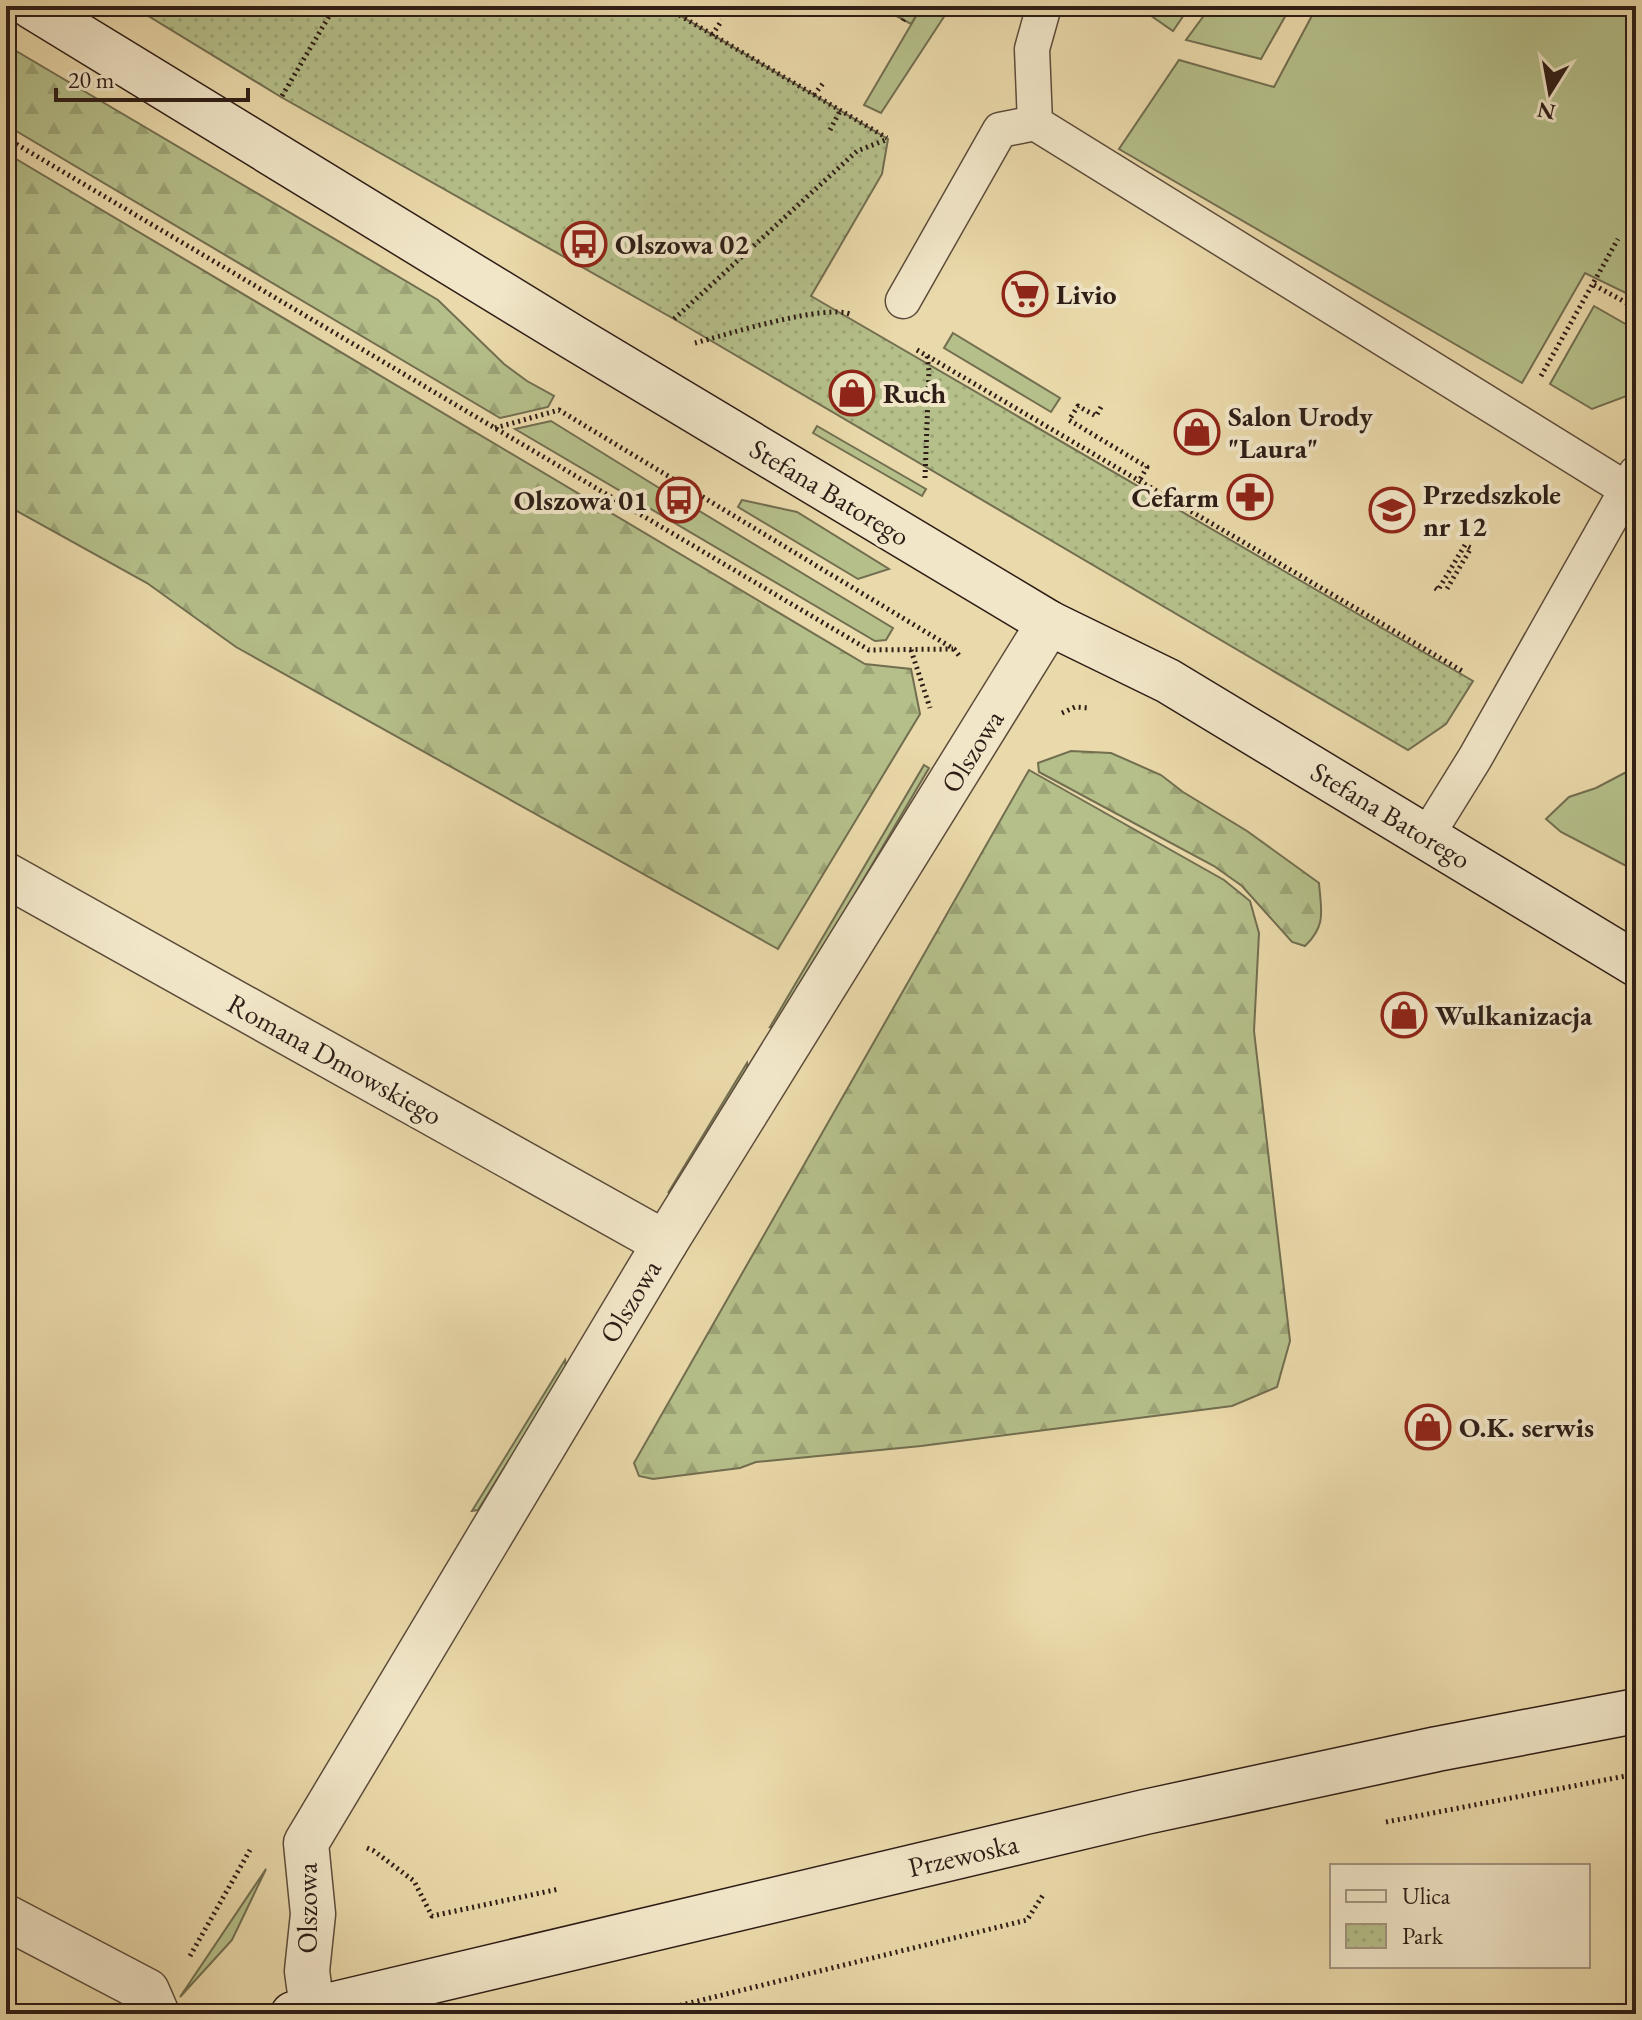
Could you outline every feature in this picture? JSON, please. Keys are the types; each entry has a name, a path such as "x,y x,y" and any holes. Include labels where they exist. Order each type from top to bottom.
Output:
{"street":[{"name":"Stefana Batorego","path":"31,6 587,346 1049,623 1168,681 1636,964"},
{"name":"Olszowa","path":"303,2011 313,1914 306,1843 665,1243 1049,623"},
{"name":"Romana Dmowskiego","path":"6,875 665,1243"},
{"name":"Przewoska","path":"303,2011 1145,1812 1437,1749 1636,1711"},
{"path":"6,1917 147,1991 157,2014"}],"lane":[{"path":"1035,123 1032,49 1044,6"},
{"path":"903,301 1000,130 1035,123 1631,481 1475,758 1426,837"}],"path":[{"path":"281,97 335,6"},
{"path":"664,6 888,139 857,151 674,319"},
{"path":"903,21 911,6"},
{"path":"712,35 722,20"},
{"path":"814,95 824,82"},
{"path":"830,130 840,111"},
{"path":"6,138 869,650 954,649 559,410 495,428"},
{"path":"1540,377 1618,239"},
{"path":"1594,285 1636,308"},
{"path":"694,343 804,315 846,311 859,319"},
{"path":"913,348 1466,673"},
{"path":"925,478 927,355"},
{"path":"1101,407 1096,416 1078,406 1069,420 1147,467 1138,483"},
{"path":"1435,588 1438,590 1465,545 1471,548 1445,592"},
{"path":"911,650 931,710"},
{"path":"1373,1824 1636,1774"},
{"path":"184,1966 254,1843 352,1843 374,1851 414,1881 432,1916 567,1887"},
{"path":"645,2014 1027,1920 1048,1887"}],"green space":[{"path":"132,6 664,6 888,139 882,174 811,296 1473,681 1446,724 1408,750 674,319 281,97"},
{"path":"878,6 922,6 911,24"},
{"path":"922,6 951,6 881,113 864,105"},
{"path":"1137,6 1190,6 1173,31"},
{"path":"1211,6 1291,6 1261,59 1186,40"},
{"path":"1335,6 1636,6 1636,298 1585,273 1522,383 1119,149 1179,60 1274,87 1315,10"},
{"path":"6,45 438,300 504,364 554,396 548,407 500,418 6,125"},
{"path":"6,153 865,664 911,669 920,714 778,949 236,647 147,583 6,505"},
{"path":"1594,306 1636,330 1636,387 1632,394 1592,409 1550,384"},
{"path":"953,333 1060,398 1051,412 944,348"},
{"path":"551,421 664,491 661,496 692,514 696,509 893,628 886,640 875,641 515,429"},
{"path":"817,426 926,489 922,496 813,433"},
{"path":"742,500 797,512 889,569 858,579 738,507"},
{"path":"1071,751 1111,753 1161,775 1319,883 1321,917 1312,938 1305,946 1292,942 1242,886 1214,866 1039,772 1038,763"},
{"path":"924,765 929,768 777,1026 770,1027"},
{"path":"1636,767 1636,871 1561,832 1546,819 1569,797 1596,788"},
{"path":"1029,770 1224,880 1250,901 1259,933 1254,1031 1290,1341 1277,1387 1232,1406 921,1446 756,1462 740,1468 653,1479 639,1476 634,1463"},
{"path":"747,1063 748,1070 677,1186 668,1193"},
{"path":"565,1360 566,1368 478,1510 472,1511"},
{"path":"266,1869 232,1940 180,1997"}],"place":[{"name":"Olszowa 02","path":"584,244"},
{"name":"Livio","path":"1025,294"},
{"name":"Ruch","path":"852,393"},
{"name":"Salon Urody \"Laura\"","path":"1197,432"},
{"name":"Cefarm","path":"1250,497"},
{"name":"Olszowa 01","path":"679,500"},
{"name":"Przedszkole nr 12","path":"1392,510"},
{"name":"Wulkanizacja","path":"1404,1015"},
{"name":"O.K. serwis","path":"1428,1427"}]}
